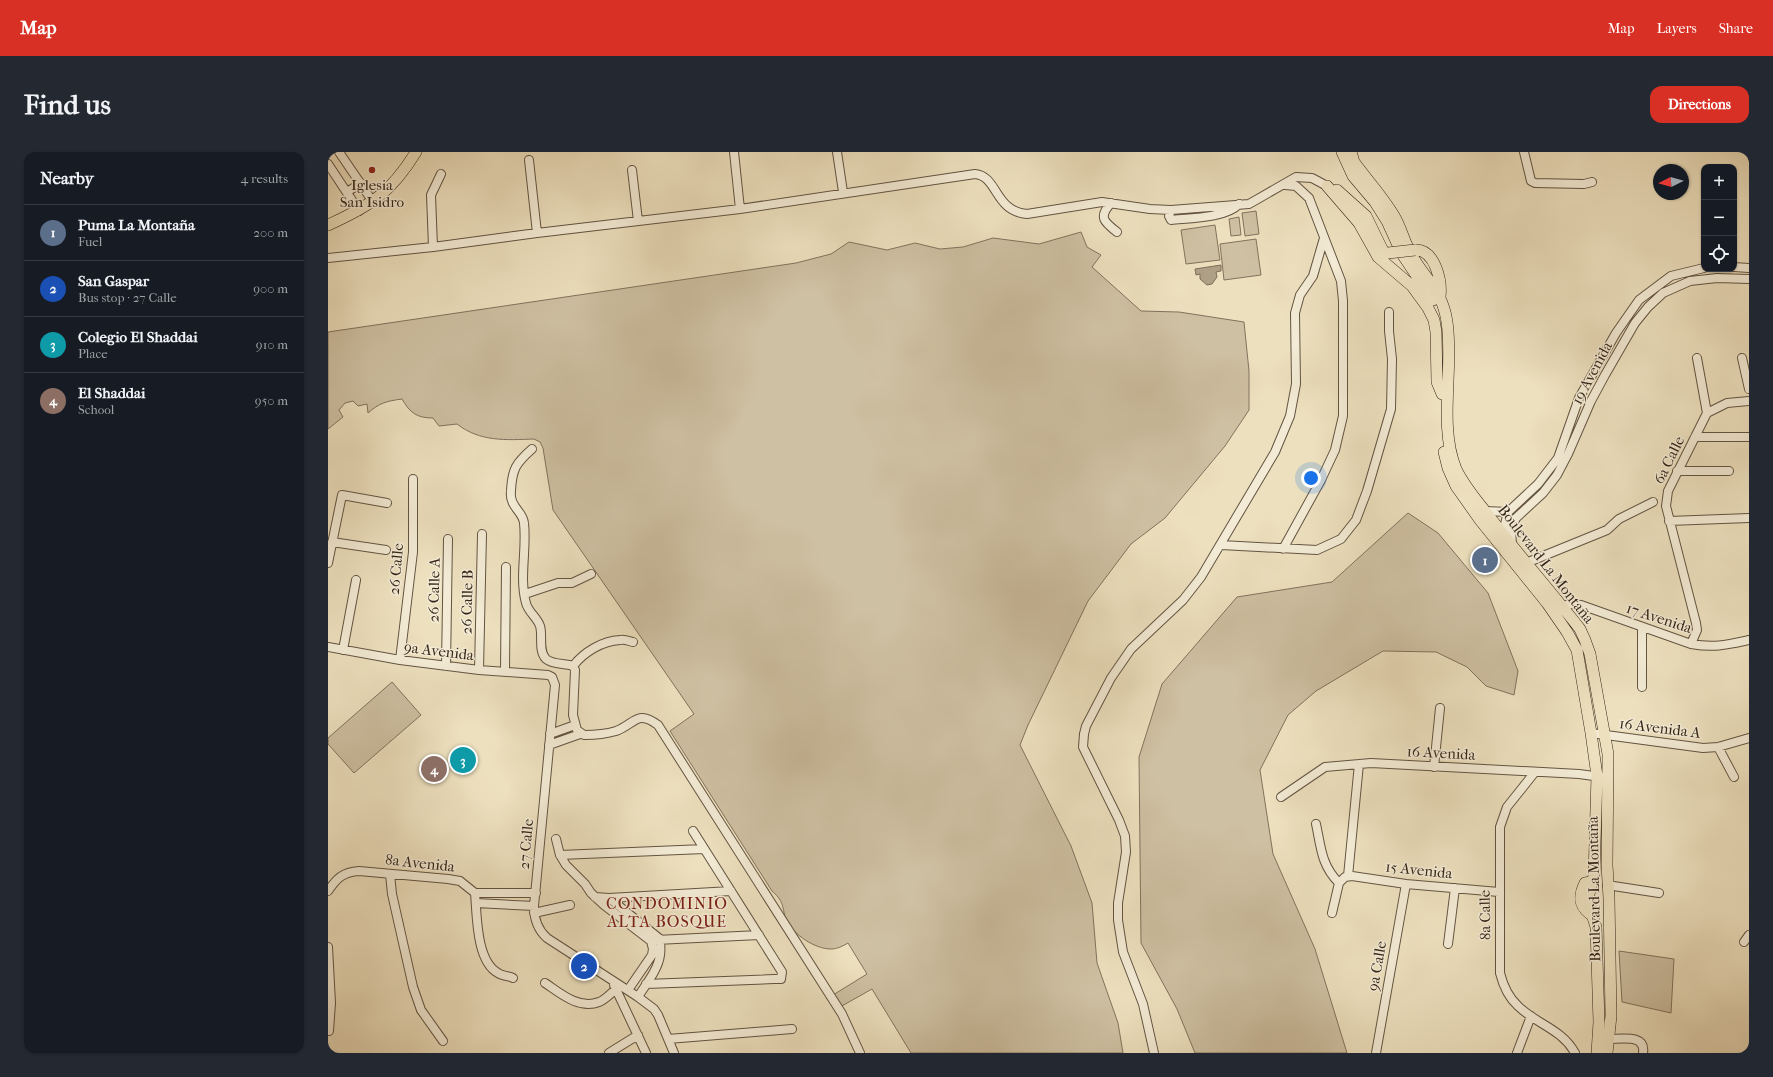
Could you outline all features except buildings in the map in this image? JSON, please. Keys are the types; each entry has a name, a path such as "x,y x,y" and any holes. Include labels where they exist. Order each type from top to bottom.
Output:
{"main road":[{"path":"328,225 359,211 374,202 393,186 406,169 416,152"},
{"name":"Boulevard La Montaña","path":"1342,152 1352,176 1375,202 1387,221 1402,254 1428,292 1438,312 1442,332 1443,451 1448,468 1471,500 1537,584 1562,606 1580,629 1585,640 1594,675 1605,736 1608,777 1607,885 1609,898 1608,912 1611,1016 1607,1053"},
{"name":"Boulevard La Montaña","path":"1351,152 1354,162 1394,216 1412,256 1440,297 1446,313 1449,339 1448,423 1450,444 1460,484"},
{"path":"1327,186 1360,223 1378,257 1412,286 1428,308 1434,320 1436,332 1437,382 1442,394"},
{"path":"1327,186 1338,190 1369,220 1382,249 1385,252 1415,250 1424,252 1434,265 1441,284 1440,297"},
{"name":"Boulevard La Montaña","path":"1471,500 1485,512 1526,563 1577,650 1592,733 1597,776 1592,881"},
{"path":"1562,606 1558,609 1562,625"},
{"path":"1607,885 1601,879 1596,878 1585,883 1580,893 1584,910 1594,916 1601,917 1608,912"},
{"name":"Boulevard La Montaña","path":"1594,916 1599,1016 1596,1053"}],"street":[{"path":"338,152 374,202"},
{"path":"734,152 740,209"},
{"path":"837,152 843,192"},
{"path":"1524,152 1531,181 1535,183 1584,184 1592,182"},
{"path":"529,160 537,233"},
{"path":"328,164 359,211"},
{"path":"632,170 638,221"},
{"path":"433,247 431,195 441,174"},
{"path":"328,258 433,247 740,209 843,192 975,174 982,174 987,178 1001,201 1009,208 1019,213 1027,214 1102,202 1150,210 1171,210 1169,216 1171,220 1218,214 1232,209 1239,204 1249,204 1296,177 1312,178 1327,186"},
{"path":"347,192 361,183"},
{"path":"1283,185 1296,186 1309,198 1341,281 1343,301 1343,416 1335,450 1321,480 1283,549"},
{"path":"1111,203 1104,210 1104,218 1106,224 1117,232"},
{"path":"1154,1053 1143,1004 1123,952 1118,920 1118,903 1126,852 1125,836 1119,820 1083,747 1084,734 1086,726 1111,678 1131,649 1183,600 1201,577 1221,546 1276,452 1290,416 1296,384 1295,313 1300,295 1313,276 1324,238"},
{"path":"1737,267 1749,268"},
{"name":"19 Avenida","path":"1508,512 1538,484 1558,458 1579,398 1616,333 1639,300 1671,276 1701,269"},
{"name":"19 Avenida","path":"1512,545 1511,529 1516,518 1542,493 1557,475 1568,454 1591,401 1605,375 1635,323 1648,307 1663,293 1690,281 1717,278 1749,279"},
{"path":"1221,546 1318,550 1341,540 1356,520 1369,484 1391,409 1392,359 1389,331 1389,312"},
{"path":"1698,358 1707,413 1727,403 1749,401"},
{"path":"1742,358 1749,389"},
{"name":"6a Calle","path":"1691,644 1697,630 1696,623 1666,506 1668,492 1677,471 1707,413"},
{"path":"1695,437 1749,437"},
{"path":"532,449 518,461 514,468 510,490 510,498 524,522 525,594 528,609 539,625 543,653 546,659 553,663 573,666"},
{"path":"1677,471 1729,470"},
{"name":"26 Calle","path":"400,660 413,552 413,479"},
{"path":"328,563 342,495 387,503"},
{"path":"1526,563 1607,530 1619,519 1652,502"},
{"path":"1485,512 1508,512 1502,534 1504,544 1537,584"},
{"path":"1669,521 1749,518"},
{"name":"26 Calle B","path":"479,670 482,534"},
{"name":"26 Calle A","path":"446,666 448,539"},
{"path":"332,542 386,550"},
{"path":"1537,584 1538,564 1543,556"},
{"path":"505,671 506,567"},
{"path":"525,594 558,583 572,583 591,574"},
{"path":"343,650 356,580"},
{"name":"17 Avenida","path":"1562,606 1572,604 1581,606 1691,644 1717,647 1749,640"},
{"path":"1642,627 1642,687"},
{"path":"573,666 588,651 604,644 621,640 633,642"},
{"name":"9a Avenida","path":"328,647 400,660 446,666 548,675"},
{"path":"573,666 575,670 573,715 575,725 580,734"},
{"name":"27 Calle","path":"548,675 552,677 555,685 534,910 542,933 654,1009 658,1014 674,1053"},
{"path":"1434,767 1440,708"},
{"path":"549,745 580,734 584,736 618,730 631,721 640,718 649,718 658,726 842,1014 860,1053"},
{"path":"550,734 575,725"},
{"name":"16 Avenida A","path":"1592,733 1694,748 1718,747 1749,738"},
{"path":"1718,747 1734,777"},
{"path":"1332,913 1339,883 1342,879 1348,876 1359,764"},
{"name":"16 Avenida","path":"1281,797 1321,768 1359,764 1579,774 1608,777"},
{"name":"8a Calle","path":"1535,772 1514,796 1502,817 1500,827 1500,973 1502,982 1518,1007 1555,1030 1575,1052"},
{"path":"1316,824 1325,865 1329,873 1339,883"},
{"path":"646,984 781,978 782,972 693,831"},
{"path":"556,839 560,855 566,865 595,897 651,941 653,949 652,955 628,990"},
{"path":"560,855 704,849"},
{"name":"8a Avenida","path":"328,891 336,881 346,873 359,871 460,881 475,893"},
{"path":"390,874 392,894 413,987 421,1010 443,1040"},
{"name":"15 Avenida","path":"1348,876 1406,884 1499,892"},
{"name":"9a Calle","path":"1376,1053 1406,884"},
{"path":"1607,885 1659,893"},
{"path":"1448,944 1455,888"},
{"path":"595,897 609,898 731,891"},
{"path":"514,978 498,973 493,968 483,950 478,934 475,893 536,892"},
{"path":"604,905 609,898"},
{"path":"609,898 660,939"},
{"path":"476,903 534,910 570,905"},
{"path":"651,941 660,939 759,935"},
{"path":"638,997 656,967 660,955 660,939"},
{"path":"328,947 331,1003 330,1031"},
{"path":"613,980 646,1053"},
{"path":"545,983 578,1003 589,1004 599,1002 616,989"},
{"path":"1517,1053 1532,1016"},
{"path":"668,1039 792,1029"},
{"path":"609,1053 638,1035"},
{"path":"1609,1039 1638,1040 1642,1042 1644,1046 1643,1053"}],"shaded area":[{"path":"1256,211 1259,234 1245,236 1242,213"},
{"path":"1239,217 1241,235 1231,236 1229,219"},
{"path":"1215,225 1220,260 1186,264 1181,230"},
{"path":"1081,232 1087,247 1101,255 1092,267 1141,311 1179,312 1244,322 1249,371 1249,410 1225,446 1165,518 1131,544 1088,601 1028,725 1020,745 1071,846 1092,903 1097,963 1118,1023 1123,1053 911,1053 872,989 840,1007 833,995 867,974 848,943 833,949 818,947 800,936 790,926 781,902 772,891 670,731 694,714 553,510 543,448 540,442 534,439 513,440 484,437 466,430 457,424 439,426 433,418 414,414 402,399 384,403 368,413 367,404 358,406 353,401 345,403 339,410 343,417 328,429 328,332 796,263 831,254 849,242 887,250 915,243 940,249 963,247 993,238 1039,244"},
{"path":"1256,239 1261,275 1224,280 1220,244"},
{"path":"1221,265 1221,271 1216,272 1217,277 1212,284 1207,285 1200,279 1200,274 1196,275 1195,269"},
{"path":"1408,513 1438,533 1488,593 1518,671 1514,695 1486,686 1467,667 1436,652 1383,651 1316,691 1288,715 1260,770 1273,854 1315,949 1347,1053 1195,1053 1177,1009 1141,943 1139,757 1162,684 1237,597 1332,582"},
{"path":"392,682 421,715 354,773 328,744 328,738"},
{"path":"1619,951 1674,959 1671,1013 1622,1002"}],"place":[{"name":"Iglesia San Isidro","path":"372,170"},
{"name":"Puma La Montaña","path":"1485,560"},
{"name":"Colegio El Shaddai","path":"463,760"},
{"name":"El Shaddai","path":"434,769"},
{"name":"San Gaspar","path":"584,966"}],"district":[{"name":"CONDOMINIO ALTA BOSQUE","path":"667,912"}]}
